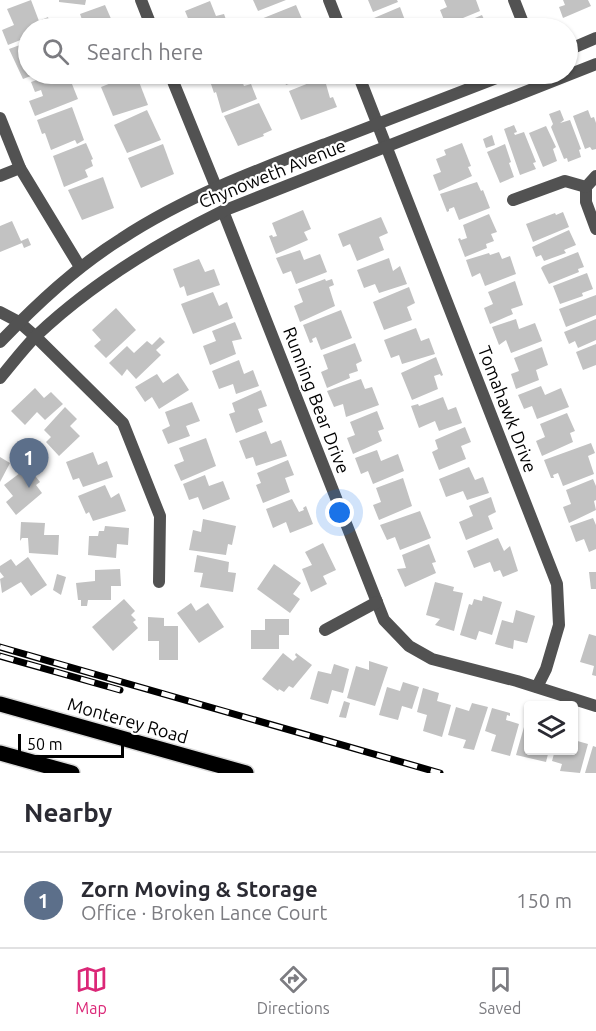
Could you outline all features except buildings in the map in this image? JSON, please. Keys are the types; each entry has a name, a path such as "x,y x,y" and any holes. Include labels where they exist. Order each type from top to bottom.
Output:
{"main road":[{"name":"Monterey Road","path":"0,704 246,773"},
{"path":"0,753 72,773"}],"street":[{"path":"141,0 148,18"},
{"path":"329,0 336,18"},
{"path":"514,0 521,18"},
{"path":"578,45 596,38"},
{"name":"Chynoweth Avenue","path":"578,69 596,64"},
{"path":"174,84 216,187"},
{"name":"Tomahawk Drive","path":"362,84 557,584 559,624 546,669 537,687"},
{"name":"Chynoweth Avenue","path":"0,342 81,267 121,238 157,217 216,187 481,84"},
{"name":"Chynoweth Avenue","path":"0,378 36,337 80,299 143,254 178,233 223,211 387,146 530,84"},
{"path":"0,118 20,168 81,267"},
{"path":"0,176 20,168"},
{"path":"596,176 586,187 585,202 596,229"},
{"path":"513,200 565,182 586,187"},
{"name":"Running Bear Drive","path":"223,211 384,620 410,646 432,658 596,706"},
{"path":"0,312 19,322 36,337 123,423 160,516 159,582"},
{"path":"325,630 377,602"}],"railway":[{"path":"0,647 440,773"},
{"path":"0,656 120,690"}],"place":[{"name":"Zorn Moving & Storage","path":"29,488"}]}
